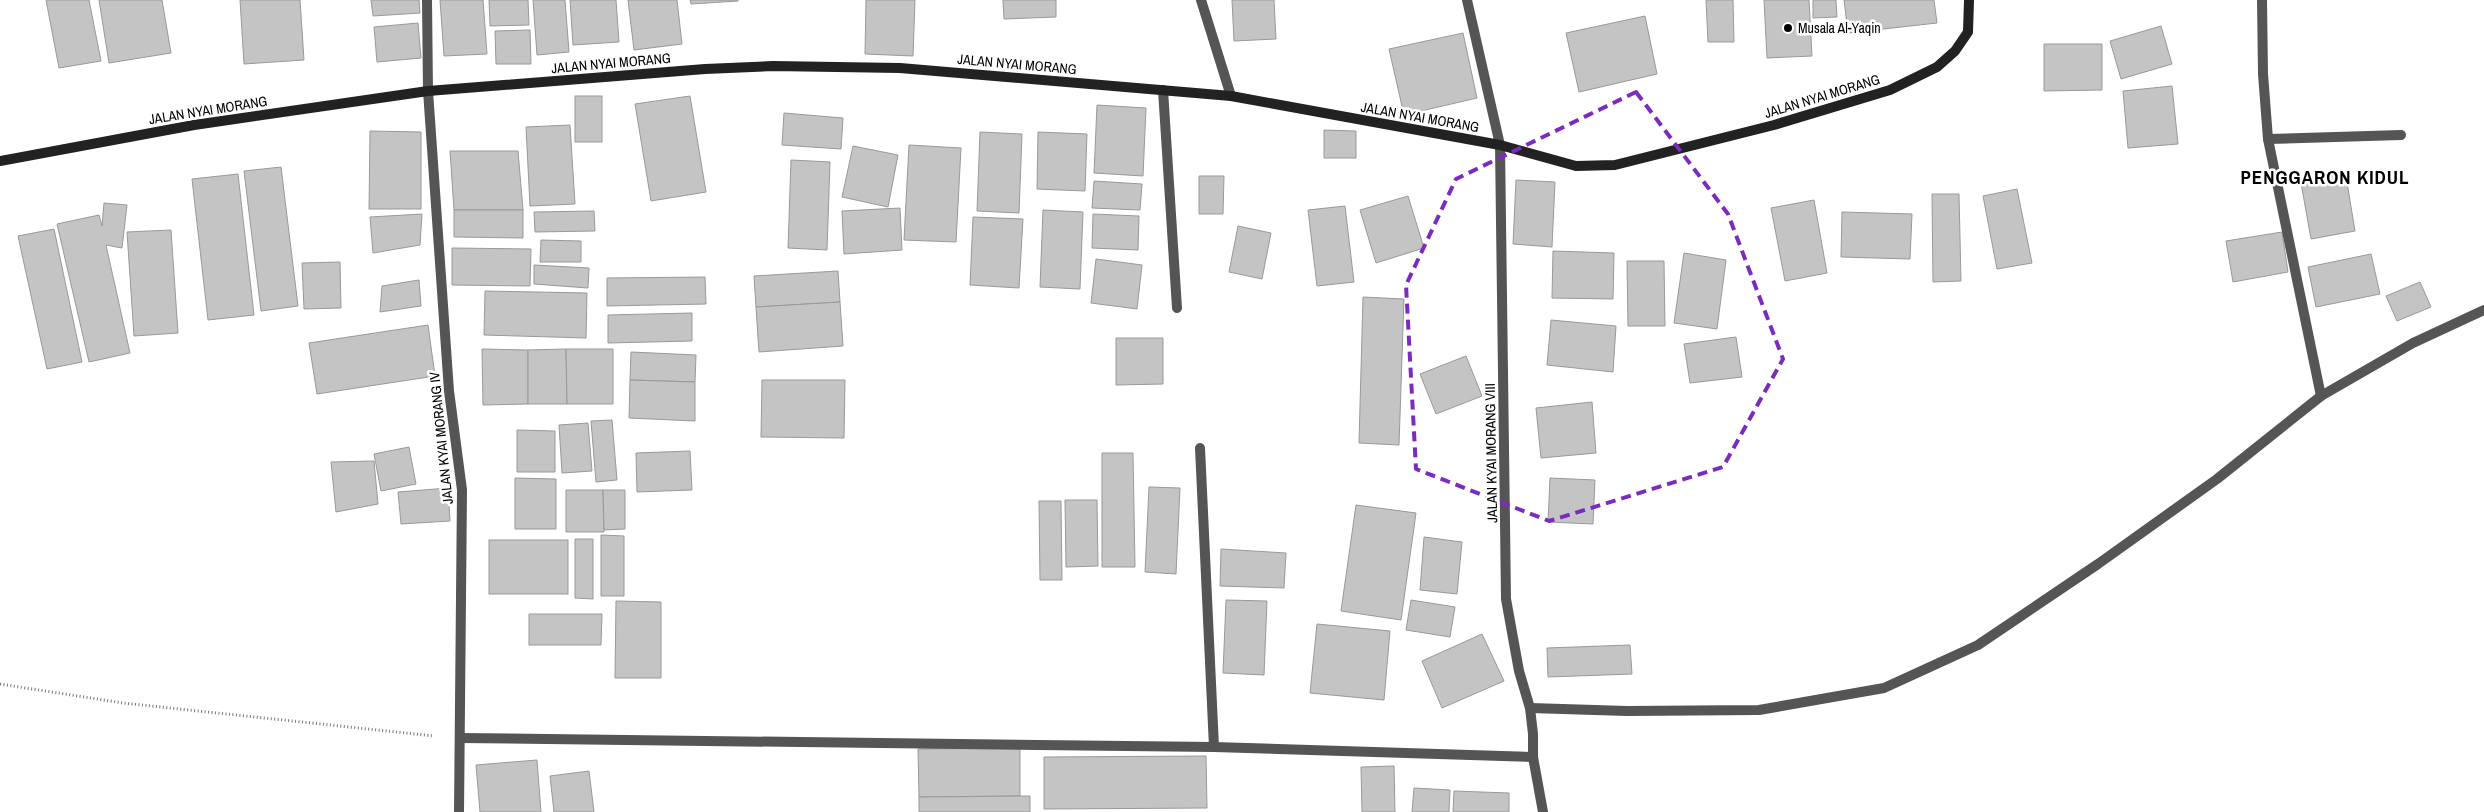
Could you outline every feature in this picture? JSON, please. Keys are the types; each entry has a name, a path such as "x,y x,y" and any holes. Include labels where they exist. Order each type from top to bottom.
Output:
{"street":[{"name":"JALAN KYAI MORANG IV","path":"427,0 428,91 449,391 462,490 459,812"},
{"path":"1201,0 1231,96"},
{"name":"JALAN KYAI MORANG VIII","path":"1467,0 1500,145 1506,599 1519,671 1530,710 1533,757 1544,812"},
{"name":"JALAN NYAI MORANG","path":"0,161 194,125 428,91 705,69 773,66 900,68 1231,96 1500,145 1576,166 1615,165 1774,125 1890,90 1937,67 1955,51 1968,32 1969,0"},
{"path":"2262,0 2263,74 2268,139 2321,396"},
{"path":"1163,90 1177,308"},
{"path":"2268,139 2401,135"},
{"path":"1530,710 1759,710 1884,688 1978,645 2098,564 2209,484 2321,396 2413,343 2484,310"},
{"path":"1200,448 1214,747"},
{"path":"460,736 1214,747 1533,757"}],"path":[{"path":"0,684 123,702 460,736"}],"highlighted area":[{"path":"1636,92 1728,214 1783,359 1723,467 1549,521 1416,469 1406,285 1456,179"}],"building":[{"path":"46,0 89,0 101,61 59,68"},
{"path":"99,0 162,0 171,53 109,63"},
{"path":"240,0 300,0 304,60 244,64"},
{"path":"371,0 419,0 420,13 373,16"},
{"path":"440,0 483,0 487,54 444,56"},
{"path":"489,0 528,0 529,25 490,26"},
{"path":"533,0 565,0 569,52 537,55"},
{"path":"570,0 616,0 619,42 573,45"},
{"path":"628,0 677,0 682,44 634,50"},
{"path":"690,0 738,0 738,1 691,4"},
{"path":"866,0 915,0 913,56 865,54"},
{"path":"1003,0 1056,0 1056,17 1004,19"},
{"path":"1232,0 1274,0 1276,39 1234,41"},
{"path":"1706,0 1733,0 1734,42 1708,42"},
{"name":"Musala Al-Yaqin","path":"1764,0 1809,0 1812,56 1767,58"},
{"path":"1813,0 1836,0 1837,17 1813,18"},
{"path":"1844,0 1934,0 1937,23 1848,33"},
{"path":"1645,16 1657,74 1579,92 1566,33"},
{"path":"418,23 421,58 377,62 374,27"},
{"path":"2161,26 2172,64 2121,79 2110,41"},
{"path":"530,30 531,64 496,64 495,31"},
{"path":"1463,33 1477,98 1404,115 1389,49"},
{"path":"2044,44 2102,44 2102,90 2044,91"},
{"path":"2172,86 2178,144 2128,148 2123,91"},
{"path":"575,96 602,96 602,142 575,142"},
{"path":"690,96 706,192 651,201 635,104"},
{"path":"1097,105 1146,108 1143,176 1094,173"},
{"path":"784,113 843,118 841,149 782,145"},
{"path":"570,125 575,204 530,206 526,127"},
{"path":"1324,130 1356,131 1356,158 1324,158"},
{"path":"370,131 421,132 421,209 369,209"},
{"path":"980,132 1022,134 1019,213 977,211"},
{"path":"1038,132 1087,134 1085,191 1037,189"},
{"path":"909,145 961,148 956,242 904,240"},
{"path":"853,146 898,155 888,207 842,197"},
{"path":"450,151 518,151 523,210 454,210"},
{"path":"791,160 830,162 827,250 788,248"},
{"path":"281,167 298,306 261,311 244,171"},
{"path":"2345,170 2355,231 2311,239 2300,177"},
{"path":"238,174 254,315 208,320 192,179"},
{"path":"1199,176 1224,176 1223,214 1199,214"},
{"path":"1516,180 1555,182 1552,247 1513,244"},
{"path":"1094,181 1142,184 1140,210 1092,208"},
{"path":"2017,189 2032,263 1997,269 1983,196"},
{"path":"1932,194 1959,194 1961,281 1933,282"},
{"path":"1408,196 1424,248 1376,263 1360,210"},
{"path":"1814,200 1827,273 1785,281 1771,208"},
{"path":"104,203 127,205 122,248 106,245 130,353 89,362 57,224 99,215 102,226"},
{"path":"1345,206 1354,282 1317,286 1308,210"},
{"path":"900,208 902,250 844,254 842,211"},
{"path":"454,210 523,210 523,238 454,237"},
{"path":"1043,210 1083,212 1080,289 1040,287"},
{"path":"594,211 595,231 535,232 534,212"},
{"path":"1842,212 1912,214 1910,259 1841,257"},
{"path":"422,214 420,245 373,253 370,217"},
{"path":"1093,214 1139,216 1138,250 1092,248"},
{"path":"973,217 1023,219 1019,288 970,285"},
{"path":"1238,226 1271,233 1262,279 1229,272"},
{"path":"54,229 82,362 47,369 18,236"},
{"path":"171,230 178,333 134,336 127,232"},
{"path":"2282,232 2288,272 2233,282 2226,241"},
{"path":"541,240 581,241 581,262 540,262"},
{"path":"452,248 531,249 530,286 452,285"},
{"path":"1553,251 1614,253 1613,299 1552,298"},
{"path":"1684,253 1726,260 1717,329 1674,323"},
{"path":"2371,254 2380,294 2316,307 2308,267"},
{"path":"1096,259 1142,265 1137,309 1091,303"},
{"path":"1627,261 1664,261 1665,326 1628,326"},
{"path":"340,262 341,308 304,309 302,263"},
{"path":"534,265 589,268 588,288 534,284"},
{"path":"838,271 840,302 756,307 754,276"},
{"path":"705,277 706,304 607,306 607,278"},
{"path":"419,280 421,306 380,312 382,286"},
{"path":"2420,282 2431,307 2397,321 2386,296"},
{"path":"485,291 587,293 586,338 484,335"},
{"path":"1363,297 1404,299 1399,445 1359,443"},
{"path":"840,302 843,346 759,352 756,307"},
{"path":"692,313 692,341 608,343 608,315"},
{"path":"1551,320 1616,326 1613,372 1547,365"},
{"path":"428,325 435,376 317,394 309,343"},
{"path":"1736,337 1742,377 1690,383 1684,344"},
{"path":"1116,338 1163,338 1163,384 1116,385"},
{"path":"482,349 528,350 528,404 483,405"},
{"path":"566,349 567,404 528,404 528,350"},
{"path":"566,349 613,349 613,404 567,404"},
{"path":"631,352 696,355 695,382 630,380"},
{"path":"1466,356 1482,396 1436,414 1420,374"},
{"path":"630,380 695,382 695,421 629,418"},
{"path":"762,380 845,380 844,438 761,437"},
{"path":"1592,402 1596,453 1541,458 1536,408"},
{"path":"612,420 617,480 596,482 591,421"},
{"path":"588,423 592,471 562,473 559,425"},
{"path":"517,430 555,431 555,472 517,472"},
{"path":"409,447 416,484 381,491 374,454"},
{"path":"690,451 692,490 637,492 636,453"},
{"path":"1102,453 1133,453 1135,567 1102,567"},
{"path":"374,461 378,504 336,512 331,462"},
{"path":"515,478 556,479 556,529 515,529"},
{"path":"1550,478 1595,480 1593,524 1548,522"},
{"path":"1149,487 1180,488 1176,574 1145,572"},
{"path":"448,488 450,521 401,524 398,492"},
{"path":"566,490 603,490 604,532 566,532"},
{"path":"603,490 625,490 625,529 604,530"},
{"path":"1065,500 1097,500 1098,566 1066,567"},
{"path":"1039,501 1061,501 1062,580 1040,580"},
{"path":"1356,505 1416,513 1401,620 1341,611"},
{"path":"601,535 624,536 624,596 601,596"},
{"path":"1424,537 1462,542 1457,594 1420,590"},
{"path":"575,539 593,539 593,599 575,598"},
{"path":"489,540 568,540 568,594 489,594"},
{"path":"1221,549 1286,553 1284,588 1220,586"},
{"path":"1226,600 1267,601 1264,675 1223,673"},
{"path":"1411,600 1455,607 1450,637 1406,630"},
{"path":"616,601 661,602 661,678 615,678"},
{"path":"529,614 602,614 601,645 529,645"},
{"path":"1317,624 1390,631 1384,700 1310,693"},
{"path":"1482,634 1504,681 1442,708 1422,661"},
{"path":"1630,645 1632,674 1548,677 1547,648"},
{"path":"1020,748 1020,796 919,797 918,749"},
{"path":"1206,756 1207,808 1044,809 1044,757"},
{"path":"537,760 541,812 480,812 476,765"},
{"path":"1394,766 1395,812 1362,812 1361,767"},
{"path":"589,771 594,812 554,812 550,776"},
{"path":"1414,788 1450,790 1449,812 1412,812"},
{"path":"1454,791 1509,793 1509,812 1453,812"},
{"path":"1030,796 1030,812 919,812 919,797"}],"place":[{"name":"Musala Al-Yaqin","path":"1788,28"}],"district":[{"name":"PENGGARON KIDUL","path":"2325,177"}]}
